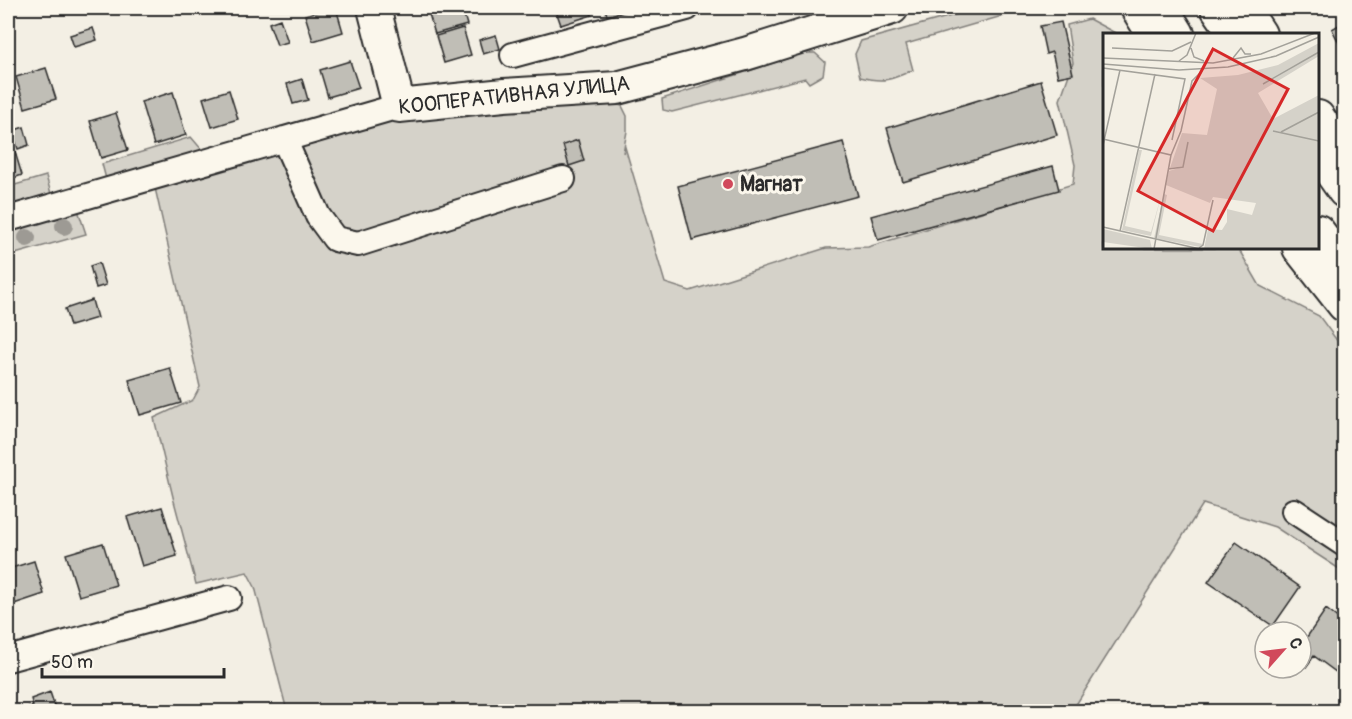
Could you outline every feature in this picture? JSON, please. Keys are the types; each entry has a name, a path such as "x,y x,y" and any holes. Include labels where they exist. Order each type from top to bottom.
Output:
{"main road":[{"path":"374,8 399,106"},
{"path":"1137,8 1166,26"},
{"path":"1217,8 1233,33"},
{"path":"1243,8 1259,33"},
{"name":"КООПЕРАТИВНАЯ УЛИЦА","path":"399,106 504,95 617,88 745,54 887,9"},
{"path":"1319,120 1344,154"},
{"path":"1319,157 1344,191"},
{"path":"1319,234 1344,266"},
{"path":"1300,249 1344,305"}],"street":[{"name":"КООПЕРАТИВНАЯ УЛИЦА","path":"513,55 687,8"},
{"name":"КООПЕРАТИВНАЯ УЛИЦА","path":"8,219 399,106"},
{"path":"284,139 318,216 334,239 358,244 563,179"},
{"path":"1294,511 1344,544"},
{"path":"8,659 229,598"}],"shaded area":[{"path":"980,8 1007,8 1009,14 906,44 913,70 881,80 860,77 855,54 861,41"},
{"path":"1089,19 1115,33 1103,33 1103,249 1239,249 1260,286 1319,316 1344,350 1344,572 1275,527 1203,504 1072,711 287,711 255,587 247,572 196,584 174,501 154,418 193,400 200,387 155,188 272,152 283,158 325,242 549,197 567,187 359,232 339,229 329,219 299,148 394,118 608,102 622,106 627,116 623,153 625,147 665,283 690,291 826,248 868,247 1073,184 1075,165 1060,100 1073,63 1067,25"},
{"path":"804,53 815,53 825,62 823,75 809,83 805,78 672,112 663,110 662,99"},
{"path":"191,137 203,151 106,179 102,164"},
{"path":"46,176 52,197 8,210 8,187"},
{"path":"77,207 86,234 8,256 8,227"}],"building":[{"path":"336,8 343,32 313,41 305,15"},
{"path":"451,8 462,8 467,25 435,34 429,14"},
{"path":"555,8 590,8 592,15 561,25"},
{"path":"605,8 635,8 607,16"},
{"path":"280,19 288,42 277,45 269,23"},
{"path":"1061,22 1073,74 1058,77 1052,52 1046,54 1040,26"},
{"path":"1344,22 1344,53 1332,29"},
{"path":"93,28 97,40 74,47 70,35"},
{"path":"463,28 471,55 444,63 436,36"},
{"path":"496,35 500,49 483,54 479,40"},
{"path":"350,61 359,88 328,97 320,70"},
{"path":"46,68 56,99 25,108 16,77"},
{"path":"302,79 308,100 293,104 287,84"},
{"path":"1041,81 1057,135 903,182 887,128"},
{"path":"229,90 238,119 212,127 203,98"},
{"path":"173,92 186,135 154,145 141,102"},
{"path":"116,113 128,150 101,158 90,121"},
{"path":"24,127 29,145 18,149 12,131"},
{"path":"8,129 22,175 8,180"},
{"path":"578,140 584,161 569,166 563,145"},
{"path":"843,142 858,196 692,240 678,186"},
{"path":"1053,166 1059,190 878,240 871,216"},
{"path":"99,263 106,285 96,288 90,266"},
{"path":"92,300 97,318 70,326 65,309"},
{"path":"170,368 181,403 140,415 129,380"},
{"path":"162,507 177,556 142,566 127,517"},
{"path":"1236,542 1300,587 1277,620 1264,620 1208,582"},
{"path":"103,543 116,585 79,596 66,554"},
{"path":"34,561 44,594 14,604 8,583 8,569"},
{"path":"1326,609 1344,623 1344,678 1313,657 1313,628"},
{"path":"50,692 56,710 63,708 65,712 24,712 23,709 33,706 31,699"}],"place":[{"name":"Магнат","path":"728,184"}]}
